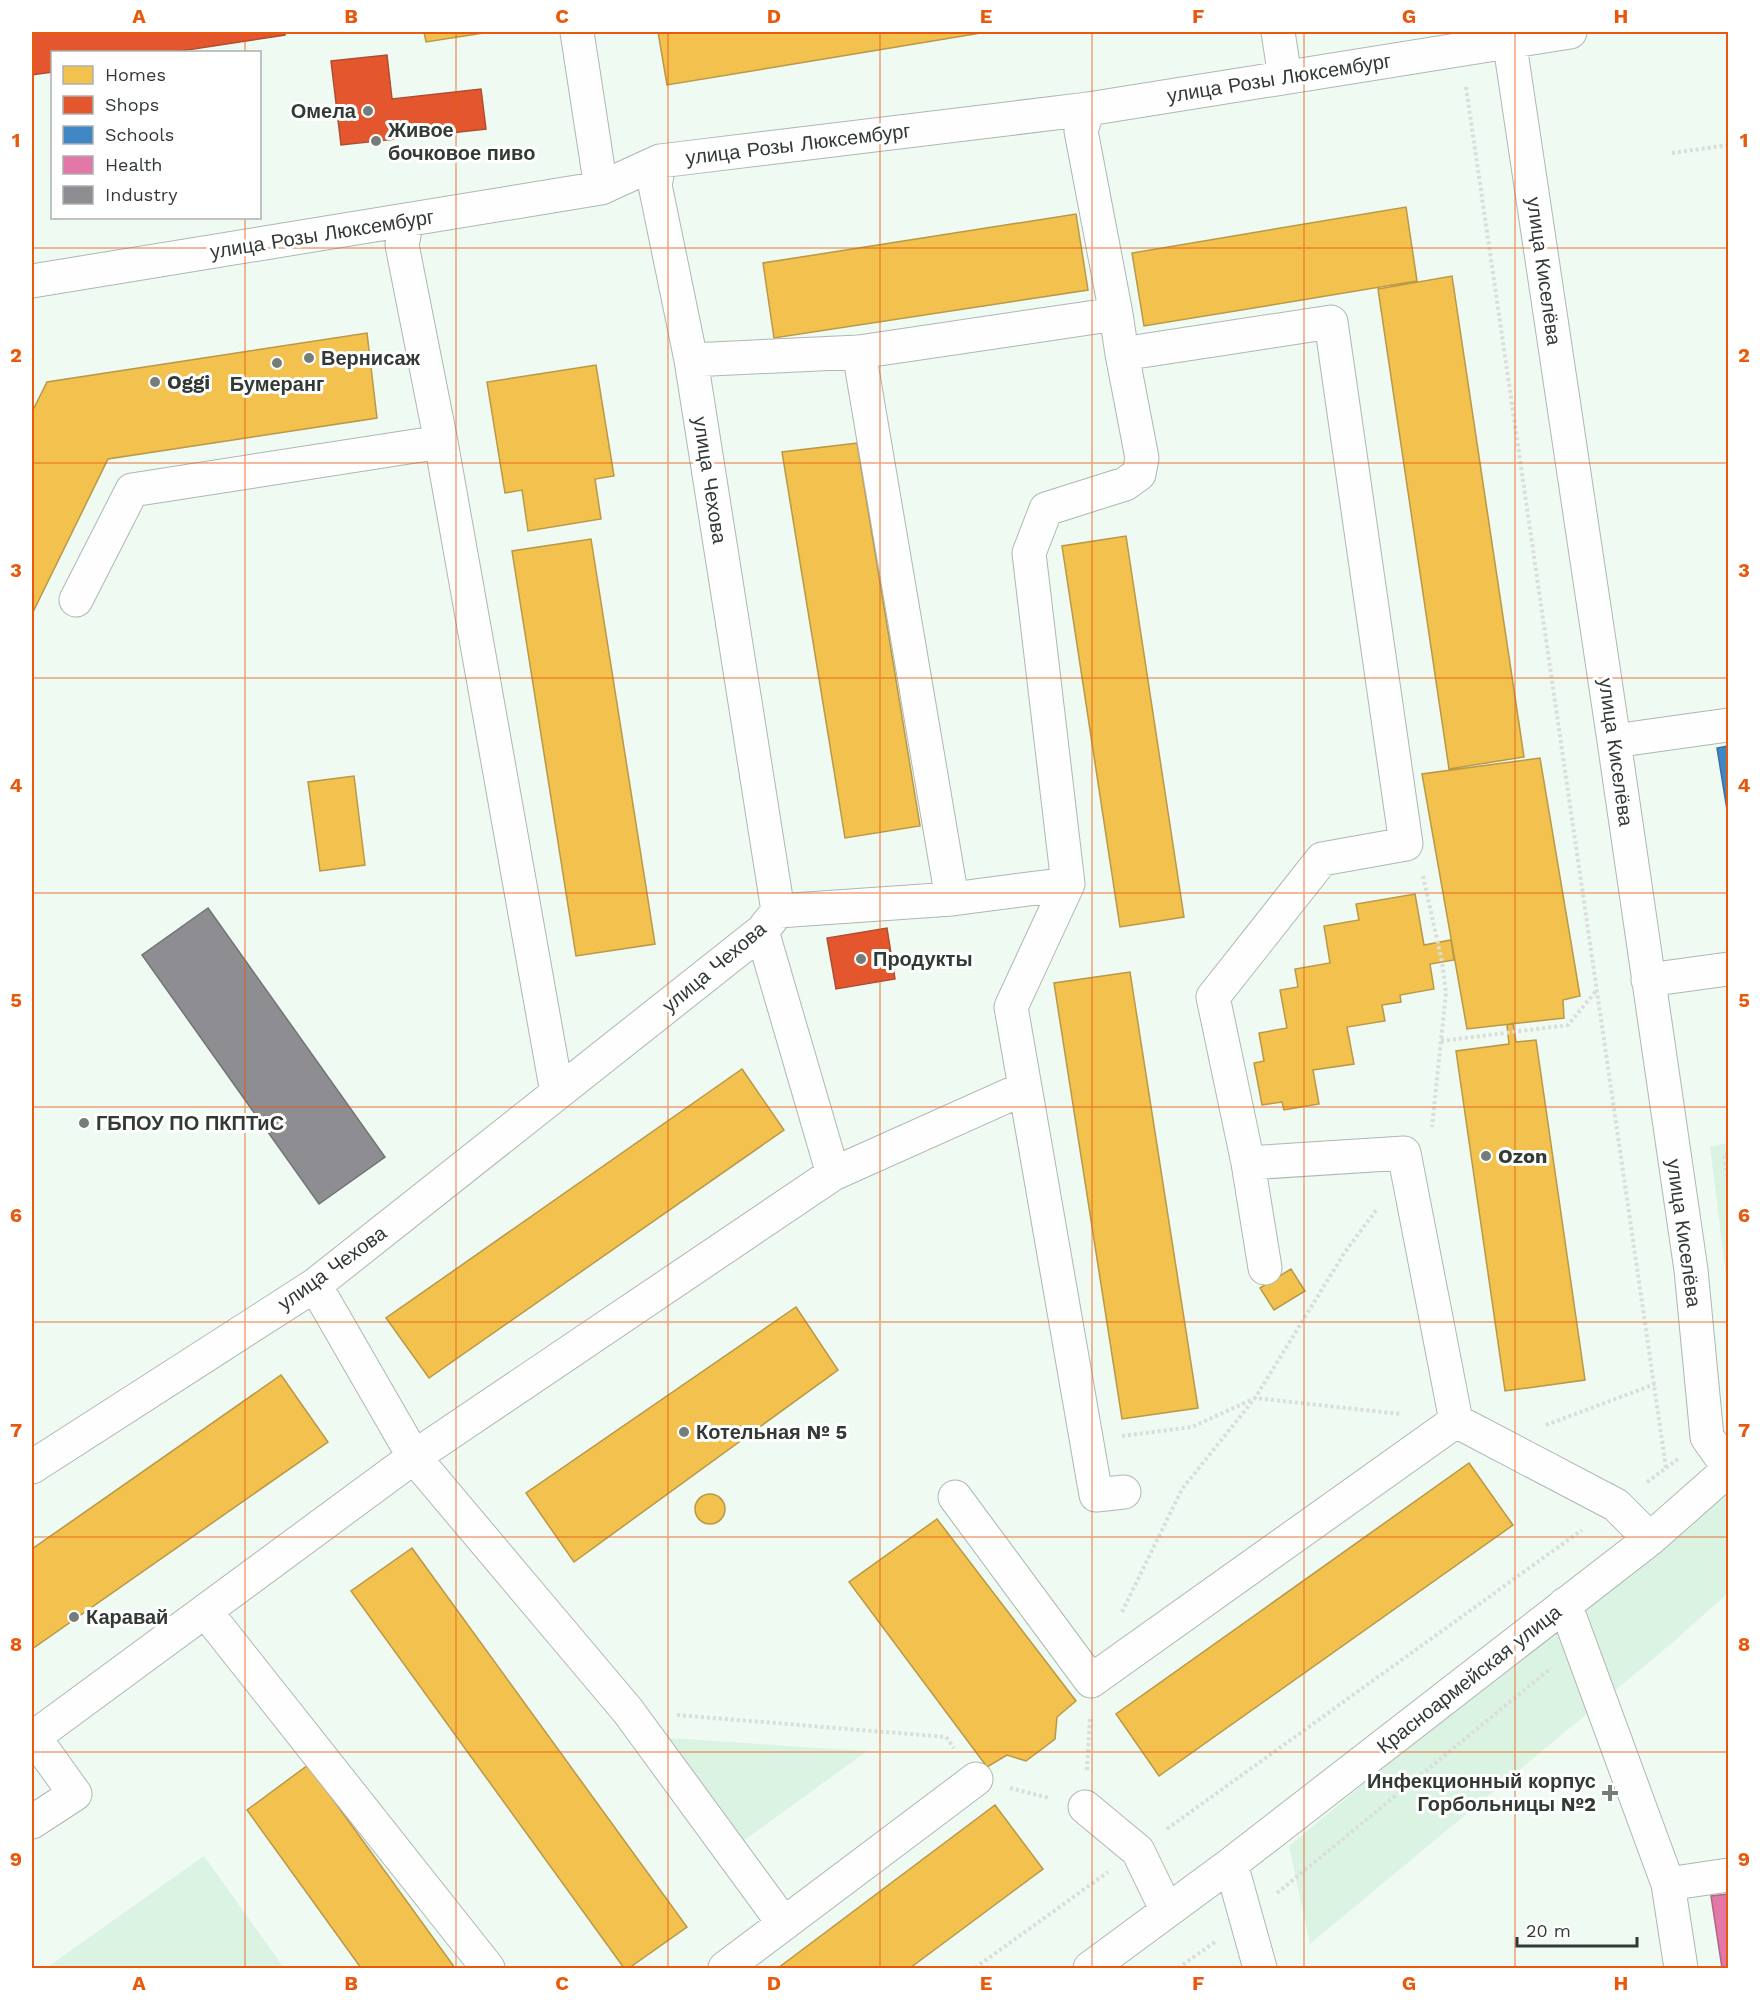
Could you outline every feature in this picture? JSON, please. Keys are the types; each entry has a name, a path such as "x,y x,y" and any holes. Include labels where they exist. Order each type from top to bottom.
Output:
{"street":[{"path":"577,32 601,188"},
{"path":"1278,32 1285,77"},
{"name":"улица Розы Люксембург","path":"32,281 601,188 660,161 1088,109 1285,77 1509,36 1570,32"},
{"name":"улица Киселёва","path":"1509,36 1691,1270 1707,1437 1728,1469"},
{"path":"1088,109 1081,131 1142,458 1139,474 1125,484 1046,509 1029,553 1068,884 1011,1008 1096,1495 1124,1492"},
{"name":"улица Чехова","path":"32,1467 315,1285 770,921 691,360 655,185 660,161"},
{"path":"407,220 402,245 441,442 557,1093"},
{"path":"691,360 860,352 1116,314"},
{"path":"1122,354 1331,322 1406,844 1322,859 1213,998 1248,1163 1265,1268"},
{"path":"860,352 952,899"},
{"path":"76,600 132,490 441,442"},
{"path":"1614,741 1728,725"},
{"path":"833,1174 770,921 1068,884"},
{"path":"1648,980 1728,969"},
{"path":"32,1822 75,1794 33,1738 414,1457 833,1174 1025,1088"},
{"path":"1248,1163 1406,1161 1456,1420"},
{"path":"315,1285 414,1457 628,1711 784,1924"},
{"path":"1456,1420 1616,1504 1650,1539"},
{"path":"955,1497 1091,1681 1456,1420"},
{"name":"Красноармейская улица","path":"1090,1968 1231,1864 1650,1539 1728,1469"},
{"path":"1565,1604 1668,1884 1681,1968"},
{"path":"206,1612 488,1968"},
{"path":"725,1968 976,1779"},
{"path":"1085,1807 1138,1851 1167,1911"},
{"path":"1231,1864 1260,1968"},
{"path":"1668,1884 1728,1875"}],"path":[{"path":"975,1968 1666,1468 1464,78"},
{"path":"1672,153 1728,145"},
{"path":"1118,1622 1182,1489 1256,1398 1345,1252 1431,1128 1446,993 1425,881 1406,844"},
{"path":"1441,1041 1569,1026 1597,990"},
{"path":"1728,1154 1724,1154 1728,1180"},
{"path":"1540,1427 1655,1384"},
{"path":"1083,1416 1106,1438 1192,1426 1256,1398 1456,1420"},
{"path":"1178,1968 1246,1919 1580,1644"},
{"path":"628,1711 946,1737 976,1779 1085,1807 1091,1681"}],"green space":[{"path":"1728,1143 1728,1291 1710,1147"},
{"path":"1728,1482 1728,1593 1672,1643 1310,1944 1289,1846"},
{"path":"668,1738 867,1751 742,1842"},
{"path":"204,1856 284,1968 51,1968 49,1966"}],"building: Homes":[{"path":"424,32 490,32 426,42"},
{"path":"658,32 987,32 667,85"},
{"path":"1406,207 1417,281 1144,326 1132,253"},
{"path":"1076,214 1088,290 774,338 763,263"},
{"path":"1452,276 1524,757 1449,769 1378,289"},
{"path":"367,333 377,418 108,459 34,610 32,608 32,412 47,382"},
{"path":"596,365 614,476 595,479 601,519 528,531 522,490 505,493 487,382"},
{"path":"857,443 920,826 845,838 782,452"},
{"path":"1126,536 1184,917 1120,927 1062,546"},
{"path":"591,539 655,944 576,956 512,551"},
{"path":"1540,758 1580,996 1563,1000 1564,1018 1467,1029 1422,774"},
{"path":"354,776 365,865 320,871 308,782"},
{"path":"1415,894 1424,945 1451,940 1454,960 1430,964 1434,989 1400,995 1401,1002 1382,1005 1385,1021 1347,1027 1354,1064 1313,1070 1319,1104 1284,1110 1282,1102 1262,1105 1254,1063 1264,1061 1259,1033 1287,1028 1280,990 1298,987 1295,969 1330,963 1324,926 1359,920 1356,904"},
{"path":"1130,972 1198,1408 1122,1419 1054,983"},
{"path":"1513,1023 1516,1042 1536,1040 1585,1380 1505,1391 1456,1051 1509,1044 1507,1025"},
{"path":"742,1069 784,1130 429,1378 386,1318"},
{"path":"1291,1269 1305,1291 1274,1310 1260,1288"},
{"name":"Котельная № 5","path":"796,1307 838,1370 574,1562 526,1493"},
{"path":"281,1375 328,1442 32,1649 32,1549"},
{"path":"1469,1463 1513,1525 1159,1776 1116,1714"},
{"path":"710,1494 716,1495 724,1503 724,1515 716,1523 710,1524 704,1523 696,1515 695,1509 696,1503 704,1495"},
{"path":"937,1519 1076,1701 1057,1717 1055,1739 1026,1761 1007,1755 987,1767 849,1582"},
{"path":"412,1548 687,1927 629,1968 624,1968 351,1591"},
{"path":"308,1765 455,1968 361,1968 247,1810"},
{"path":"995,1805 1043,1869 910,1968 778,1968"}],"building: Shops":[{"path":"32,32 285,32 285,35 181,51 51,51 51,72 32,75"},
{"path":"387,55 392,99 481,89 486,129 341,145 331,61"},
{"name":"Продукты","path":"887,928 895,979 836,989 827,938"}],"building: Schools":[{"path":"1728,746 1728,816 1717,748"}],"building: Health":[{"path":"1728,1894 1728,1968 1722,1968 1711,1896"}],"building: Industry":[{"path":"208,908 385,1157 319,1204 142,955"}],"place":[{"name":"Омела","path":"368,111"},
{"name":"Живое бочковое пиво","path":"376,141"},
{"name":"Вернисаж","path":"309,358"},
{"name":"Бумеранг","path":"277,363"},
{"name":"Oggi","path":"155,382"},
{"name":"Продукты","path":"861,959"},
{"name":"ГБПОУ ПО ПКПТиС","path":"84,1123"},
{"name":"Ozon","path":"1486,1156"},
{"name":"Котельная № 5","path":"684,1432"},
{"name":"Каравай","path":"74,1617"},
{"name":"Инфекционный корпус Горбольницы №2","path":"1610,1793"}]}
